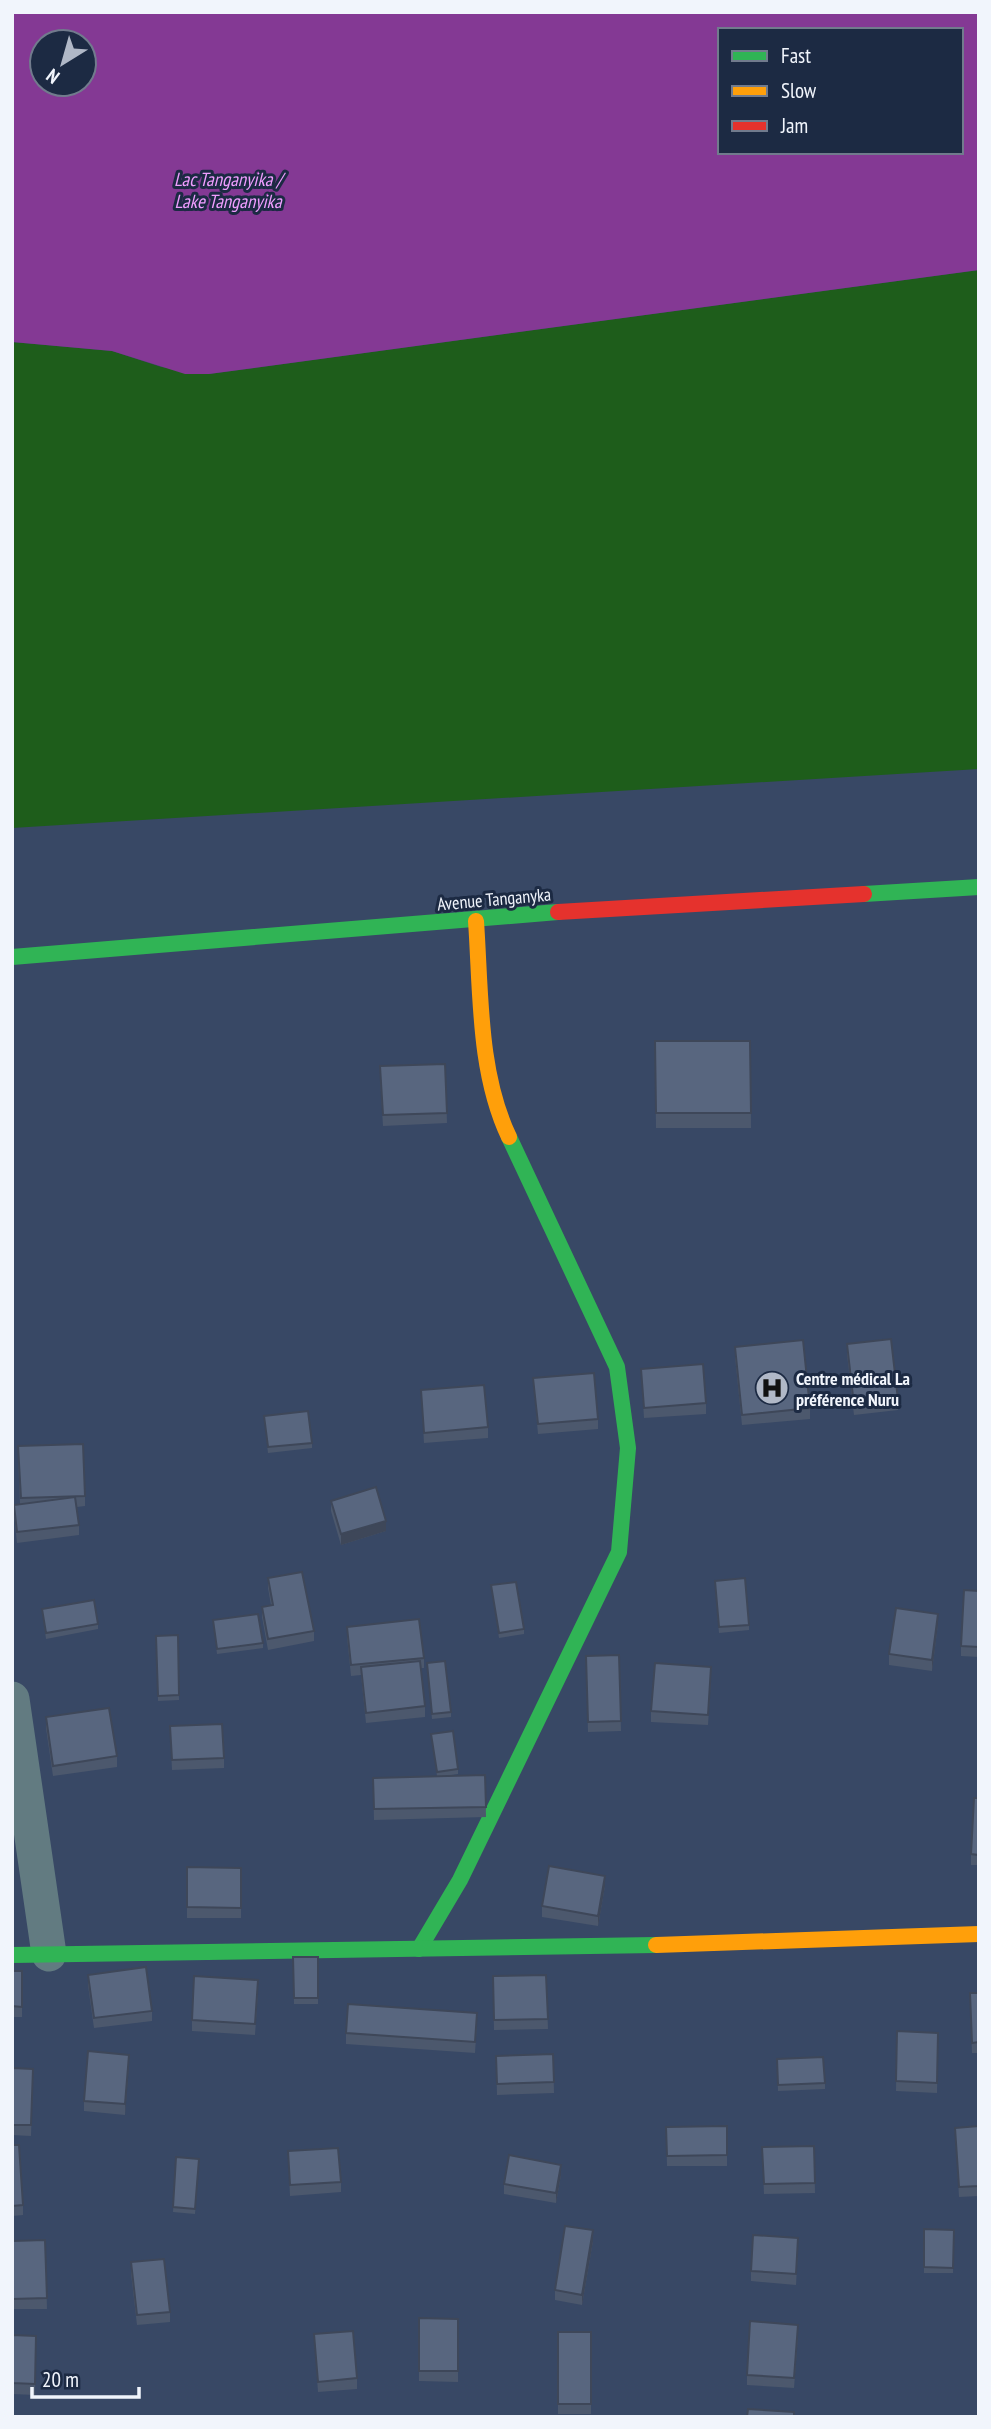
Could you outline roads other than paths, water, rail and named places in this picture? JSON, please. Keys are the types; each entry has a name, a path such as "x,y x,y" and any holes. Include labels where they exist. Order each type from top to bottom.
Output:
{"street":[{"name":"Avenue Tanganyka","path":"12,957 609,908 979,887"},
{"path":"419,1949 460,1880 619,1552 628,1448 617,1367 499,1117 485,1050 476,921"},
{"path":"12,1699 49,1954"},
{"path":"12,1955 606,1947 979,1934"}],"water":[{"name":"Lac Tanganyika / Lake Tanganyika","path":"12,12 979,12 979,270 209,374 185,374 112,351 12,342"}],"place":[{"name":"Centre médical La préférence Nuru","path":"772,1388"}]}
